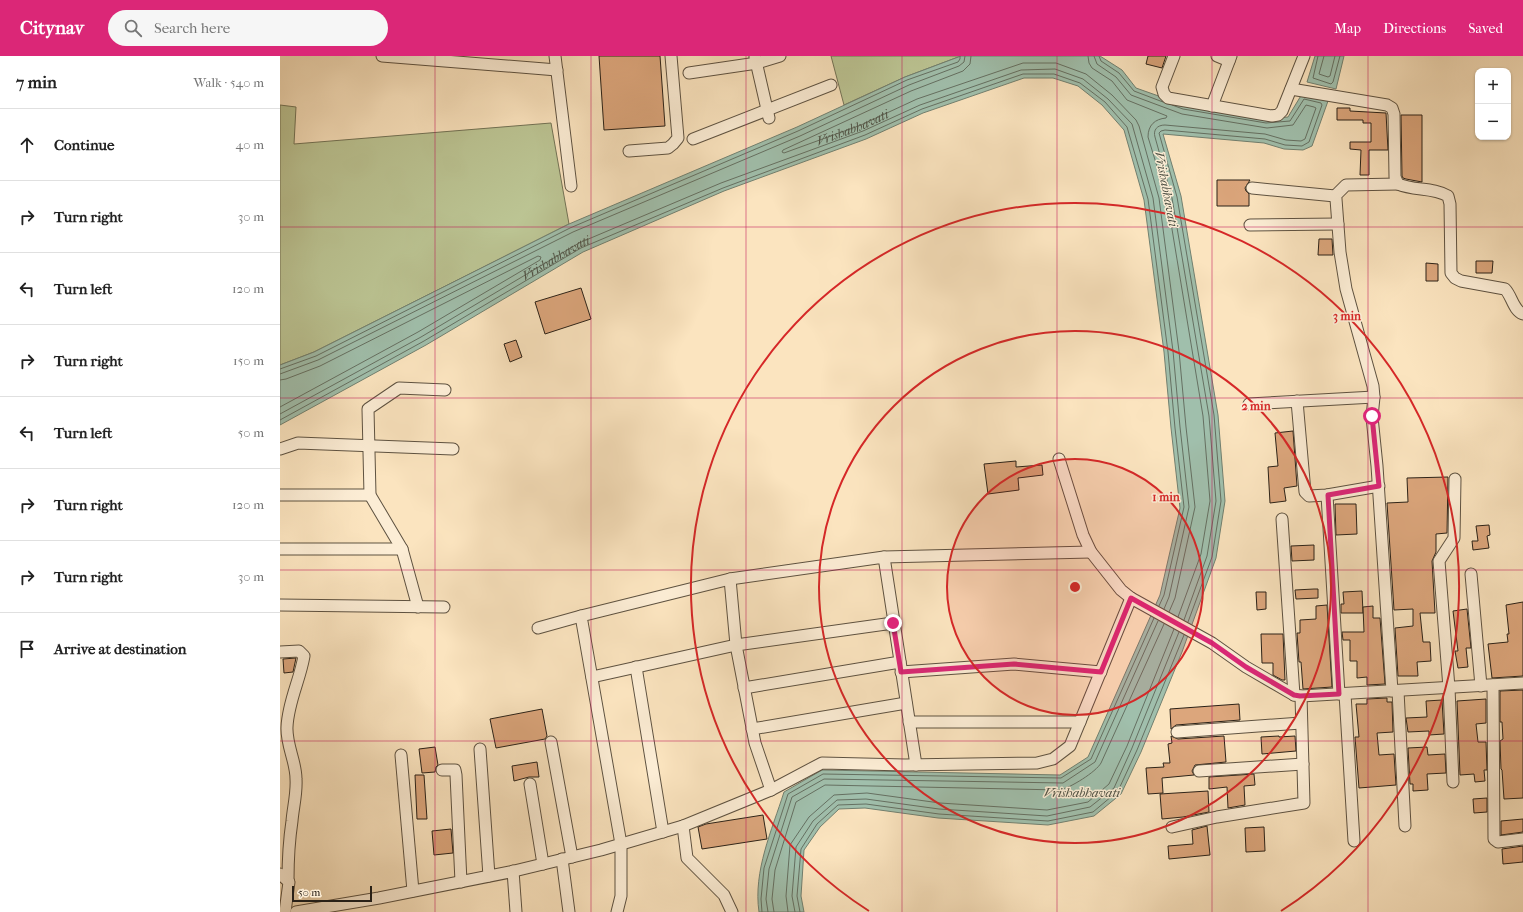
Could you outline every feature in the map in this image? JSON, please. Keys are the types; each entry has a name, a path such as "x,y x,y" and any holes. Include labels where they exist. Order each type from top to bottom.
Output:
{"street":[{"path":"382,56 556,70"},
{"path":"555,56 571,186"},
{"path":"629,151 668,148 678,138 671,56"},
{"path":"689,73 780,56"},
{"path":"1174,56 1162,88 1164,94 1168,98 1272,116 1278,115 1282,111 1296,89 1304,56"},
{"path":"1212,106 1230,58 1217,56"},
{"path":"756,60 768,114"},
{"path":"693,138 768,114 831,85"},
{"path":"1296,89 1387,105 1392,108 1394,114 1395,177 1398,184"},
{"path":"1405,826 1379,486 1372,416 1374,397 1373,386 1346,289 1340,252 1335,196 1346,184 1398,184 1405,187 1442,193 1448,196 1450,204 1451,273 1455,278 1461,281 1505,289 1509,293 1517,309 1523,314"},
{"path":"1252,188 1335,196"},
{"path":"1250,225 1338,224"},
{"path":"418,607 402,549 370,495 368,408 399,388 445,390"},
{"path":"1249,404 1374,397"},
{"path":"1297,402 1306,492 1309,496 1328,495 1379,486"},
{"path":"280,449 298,443 454,449"},
{"path":"1059,459 1083,535 1091,552 1121,590 1134,599 1212,643 1246,667 1297,696 1523,684"},
{"path":"1453,782 1449,688 1439,561 1454,538 1455,479"},
{"path":"280,494 370,495"},
{"path":"1328,495 1354,841"},
{"path":"1172,827 1217,817 1304,803 1301,723 1297,696 1282,519"},
{"path":"280,549 402,549"},
{"path":"538,628 730,579 884,557 1091,552"},
{"path":"884,557 916,765"},
{"path":"1471,574 1481,686"},
{"path":"730,579 736,645 744,688 755,744 771,790"},
{"path":"296,912 514,871 621,844 683,826 771,790 822,763 916,765 1037,763 1053,759 1070,746 1134,599"},
{"path":"280,605 444,607"},
{"path":"581,616 621,844 621,896 617,912"},
{"path":"592,677 736,645 893,623"},
{"path":"280,652 299,652 304,656 302,671 291,701 287,728 287,740 295,767 296,780 284,877 289,884 285,912"},
{"path":"744,688 900,667 1014,664 1101,672"},
{"path":"636,667 663,832"},
{"path":"1493,685 1494,839 1498,842 1523,839"},
{"path":"752,729 906,703"},
{"path":"909,722 1080,722"},
{"path":"1177,732 1301,723"},
{"path":"551,742 567,858 569,912"},
{"path":"480,749 489,876"},
{"path":"402,755 413,891"},
{"path":"1199,770 1303,764"},
{"path":"442,770 454,770 456,775 461,882"},
{"path":"530,784 542,864"},
{"path":"683,826 687,858 724,895 732,912"},
{"path":"514,871 516,912"}],"green space":[{"path":"831,56 961,56 905,77 844,105"},
{"path":"280,105 296,107 294,144 551,123 569,224 314,352 280,365"}],"water":[{"name":"Vrishabhavati","path":"961,56 1100,56 1122,70 1136,88 1184,105 1266,119 1288,117 1302,94 1328,101 1312,146 1303,150 1284,149 1264,143 1163,134 1181,196 1218,415 1225,501 1216,558 1182,652 1141,752 1121,794 1094,816 1048,825 938,818 865,808 839,809 820,827 804,850 801,896 804,912 759,912 758,897 761,866 769,836 784,792 822,770 1060,775 1088,757 1160,595 1180,508 1164,352 1144,200 1124,130 1102,105 1078,86 1053,78 1024,78 923,113 866,139 724,191 583,252 426,345 280,425 280,365 314,352 569,224 797,127 905,77"},
{"path":"1315,56 1344,56 1336,89 1307,82"}],"building":[{"path":"599,56 660,56 665,126 604,130"},
{"path":"1148,56 1166,56 1162,68 1146,64"},
{"path":"1337,108 1350,108 1350,111 1386,113 1388,150 1369,150 1369,175 1360,175 1361,150 1350,149 1350,142 1371,142 1371,123 1363,123 1363,120 1337,120"},
{"path":"1401,115 1422,115 1422,182 1406,179 1402,176"},
{"path":"1217,180 1250,180 1245,188 1249,194 1249,206 1217,206"},
{"path":"1319,239 1332,239 1333,255 1318,255"},
{"path":"1476,261 1493,261 1492,273 1476,273"},
{"path":"1426,263 1438,264 1438,281 1426,281"},
{"path":"581,288 591,319 545,334 535,302"},
{"path":"516,340 522,357 510,362 504,344"},
{"path":"1293,431 1297,486 1284,488 1286,501 1270,503 1268,467 1278,466 1275,433"},
{"path":"1016,461 1016,467 1042,465 1043,475 1018,478 1019,490 988,494 984,464"},
{"path":"1448,477 1447,533 1436,534 1436,552 1432,561 1435,613 1420,613 1423,642 1430,642 1431,661 1417,662 1418,676 1398,676 1395,628 1413,626 1413,609 1394,610 1387,503 1408,502 1407,478"},
{"path":"1335,504 1356,504 1357,534 1336,535"},
{"path":"1489,525 1490,535 1487,536 1489,548 1473,550 1472,541 1478,541 1476,526"},
{"path":"1314,545 1314,560 1292,561 1291,546"},
{"path":"1318,589 1318,598 1296,599 1295,590"},
{"path":"1362,591 1363,613 1341,613 1341,604 1344,604 1343,592"},
{"path":"1256,592 1266,592 1266,609 1257,610"},
{"path":"1523,602 1523,676 1492,678 1488,644 1508,642 1507,634 1509,634 1506,605"},
{"path":"1327,605 1332,687 1303,689 1297,633 1300,633 1300,620 1316,619 1316,606"},
{"path":"1373,606 1373,618 1380,618 1385,684 1367,685 1367,677 1357,678 1357,661 1350,661 1350,640 1343,640 1342,632 1364,632 1363,607"},
{"path":"1467,609 1471,648 1466,648 1468,667 1458,668 1455,651 1458,651 1453,611"},
{"path":"1261,634 1283,634 1285,680 1273,675 1273,663 1262,663"},
{"path":"296,658 293,672 284,673 283,659"},
{"path":"1523,690 1523,798 1504,799 1501,769 1500,741 1503,739 1502,722 1500,722 1500,691"},
{"path":"1387,698 1387,702 1392,702 1393,732 1377,733 1379,755 1394,754 1396,785 1359,788 1355,737 1359,737 1356,704 1367,704 1367,699"},
{"path":"1486,699 1486,723 1476,724 1478,742 1486,742 1487,770 1484,770 1485,781 1475,782 1474,774 1460,775 1457,701"},
{"path":"1442,700 1444,734 1429,735 1429,731 1408,732 1406,718 1427,717 1426,701"},
{"path":"1239,704 1240,720 1176,725 1171,729 1170,709"},
{"path":"542,709 547,736 545,739 496,748 490,719"},
{"path":"1171,736 1178,739 1224,736 1226,762 1195,765 1192,771 1194,775 1162,778 1163,793 1148,794 1146,768 1164,767 1163,763 1170,763 1168,744 1172,743"},
{"path":"1295,736 1296,751 1262,754 1261,737"},
{"path":"435,747 438,765 435,772 422,773 419,749"},
{"path":"1427,747 1428,755 1445,754 1446,773 1427,774 1428,790 1413,791 1413,784 1410,784 1408,748"},
{"path":"537,762 539,777 529,777 514,781 512,766"},
{"path":"1254,774 1255,785 1244,786 1245,805 1228,808 1227,787 1209,789 1209,777"},
{"path":"415,775 424,775 427,819 417,819"},
{"path":"1208,791 1209,812 1162,819 1160,794"},
{"path":"1487,798 1487,812 1474,813 1473,799"},
{"path":"763,815 767,839 702,849 698,827 706,824"},
{"path":"1523,819 1523,832 1501,835 1501,821"},
{"path":"1207,826 1210,855 1169,859 1168,846 1193,844 1192,830"},
{"path":"1264,827 1265,851 1246,852 1245,828"},
{"path":"451,829 453,853 434,855 432,831"},
{"path":"1523,846 1523,862 1503,864 1502,849"}],"route":[{"path":"893,623 901,672 1014,664 1101,672 1131,598 1212,643 1246,667 1294,695 1339,694 1328,495 1379,486 1372,416"}]}
